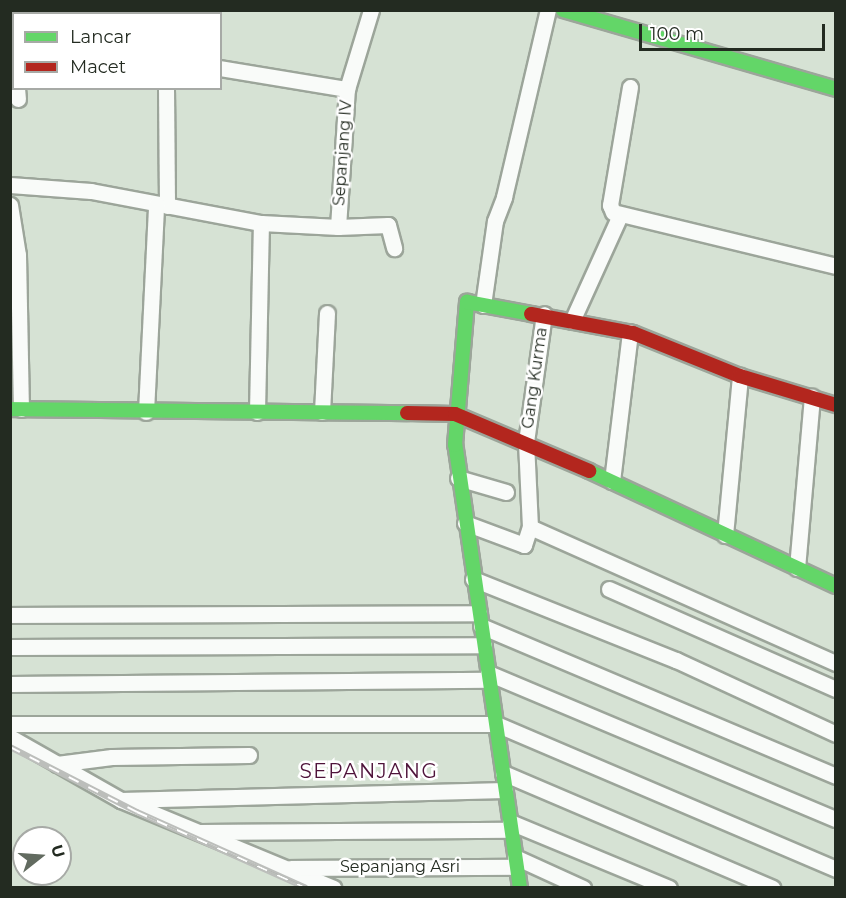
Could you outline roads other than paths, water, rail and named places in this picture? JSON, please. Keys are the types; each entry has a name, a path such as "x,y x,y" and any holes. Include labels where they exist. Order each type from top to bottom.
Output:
{"street":[{"name":"Sepanjang IV","path":"339,227 347,89 371,10"},
{"path":"483,304 495,221 504,197 548,10"},
{"path":"563,10 836,89"},
{"path":"222,68 347,89"},
{"path":"630,87 610,205 620,215 836,266"},
{"path":"146,412 162,205 166,90"},
{"path":"10,185 91,191 261,223 339,227 390,226 394,248"},
{"path":"10,205 18,255 16,409 455,414 526,442 836,586"},
{"path":"572,321 620,215"},
{"path":"256,412 261,223"},
{"path":"520,888 458,478 455,414 466,302 544,314 630,332 670,345 740,375 836,405"},
{"path":"322,412 327,313"},
{"name":"Gang Kurma","path":"530,527 526,442 544,314"},
{"path":"612,481 630,332"},
{"path":"724,535 740,375"},
{"path":"797,568 812,397"},
{"path":"458,478 506,492"},
{"path":"465,524 524,545 530,527 836,663"},
{"path":"474,579 676,660 836,734"},
{"path":"609,589 836,689"},
{"path":"10,615 480,620 836,777"},
{"path":"10,647 484,645"},
{"path":"10,684 489,676 836,819"},
{"path":"10,724 496,724 836,869"},
{"path":"10,737 121,800 191,832 333,888"},
{"path":"57,764 112,757 249,755"},
{"path":"503,773 772,888"},
{"path":"121,800 505,790"},
{"path":"191,832 510,826 669,888"},
{"path":"516,862 583,888"},
{"name":"Sepanjang Asri","path":"284,868 516,862"}],"railway":[{"path":"10,747 137,812 306,888"}],"district":[{"name":"SEPANJANG","path":"369,771"}]}
